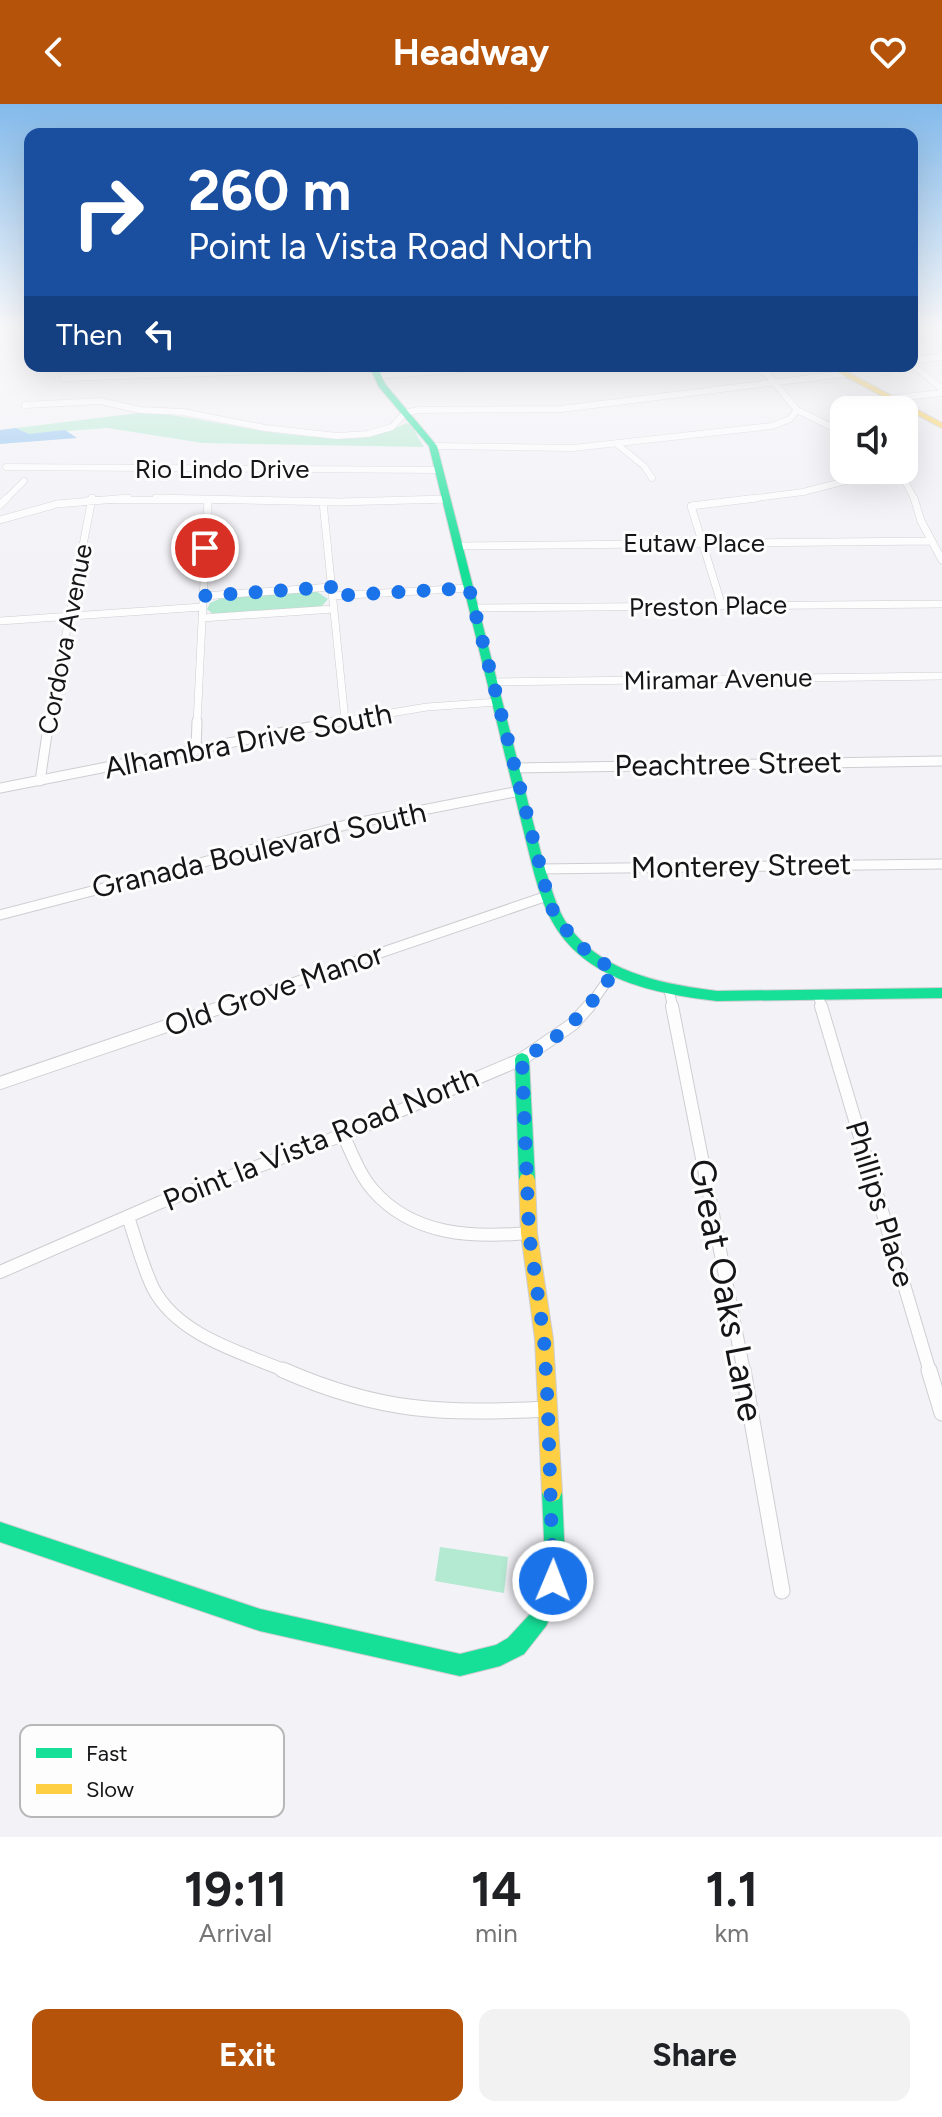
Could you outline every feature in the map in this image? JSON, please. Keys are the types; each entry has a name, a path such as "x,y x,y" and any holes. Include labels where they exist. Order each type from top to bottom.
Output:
{"street":[{"path":"121,405 325,435 379,431 397,424 405,413 441,409 561,409 597,405"},
{"path":"399,405 433,446 539,869 557,920 567,932 586,951 615,970 669,990 717,996 942,993"},
{"path":"793,405 797,410 830,426"},
{"path":"433,446 533,449 618,445 772,426 790,419 797,410"},
{"path":"918,416 942,426"},
{"path":"918,422 942,433"},
{"path":"618,445 644,466 652,478"},
{"name":"Rio Lindo Drive","path":"6,467 439,470"},
{"path":"0,505 24,481"},
{"path":"722,606 691,506 803,492 834,484"},
{"path":"908,484 914,505 942,560"},
{"path":"0,520 36,507 92,498 323,502 446,499"},
{"name":"Cordova Avenue","path":"40,781 92,498"},
{"path":"196,751 208,500"},
{"path":"323,502 345,720"},
{"name":"Eutaw Place","path":"458,546 930,541"},
{"path":"203,596 469,588"},
{"name":"Preston Place","path":"474,608 942,604"},
{"path":"0,621 202,607"},
{"path":"202,618 334,609"},
{"name":"Miramar Avenue","path":"493,682 942,676"},
{"name":"Alhambra Drive South","path":"0,788 345,720 427,707 498,702"},
{"name":"Peachtree Street","path":"515,768 942,761"},
{"name":"Granada Boulevard South","path":"0,915 346,825 520,791"},
{"name":"Monterey Street","path":"539,869 942,864"},
{"name":"Old Grove Manor","path":"0,1083 547,896"},
{"name":"Point la Vista Road North","path":"0,1272 128,1217 343,1135 522,1059 573,1024 597,998 615,970"},
{"name":"Great Oaks Lane","path":"669,990 757,1436 782,1591"},
{"name":"Phillips Place","path":"818,995 942,1413"},
{"path":"0,1532 260,1620 460,1665 481,1664 503,1656 532,1631 549,1600 555,1561 544,1339 529,1233 522,1059"},
{"path":"343,1135 374,1191 404,1217 435,1230 462,1235 494,1237 529,1233"},
{"path":"128,1217 152,1286 163,1304 192,1331 351,1397 402,1408 454,1411 548,1409"}],"green space":[{"path":"147,412 315,437 379,433 406,423 411,425 424,447 203,443 107,428 29,434 16,428"},
{"path":"316,591 328,599 321,607 214,615 207,609 210,603 224,597"},
{"path":"440,1547 508,1557 504,1593 435,1581"}],"water":[{"path":"16,428 29,434 65,430 77,438 0,444 0,430"}],"traffic: fast":[{"path":"399,405 433,446 539,869 554,913 576,944 592,958 631,978 674,990 717,996 942,993"},
{"path":"522,1059 527,1180"},
{"path":"0,1532 260,1620 460,1665 500,1655 516,1646 539,1619 547,1602 555,1561 552,1492"}],"traffic: slow":[{"path":"903,405 942,426"},
{"path":"527,1180 529,1233 544,1339 552,1492"}],"route":[{"path":"205,548 203,596 331,587 332,596 469,588 550,905 557,920 586,951 615,970 597,998 573,1024 522,1059 529,1233 544,1339 555,1561 553,1581"}]}
